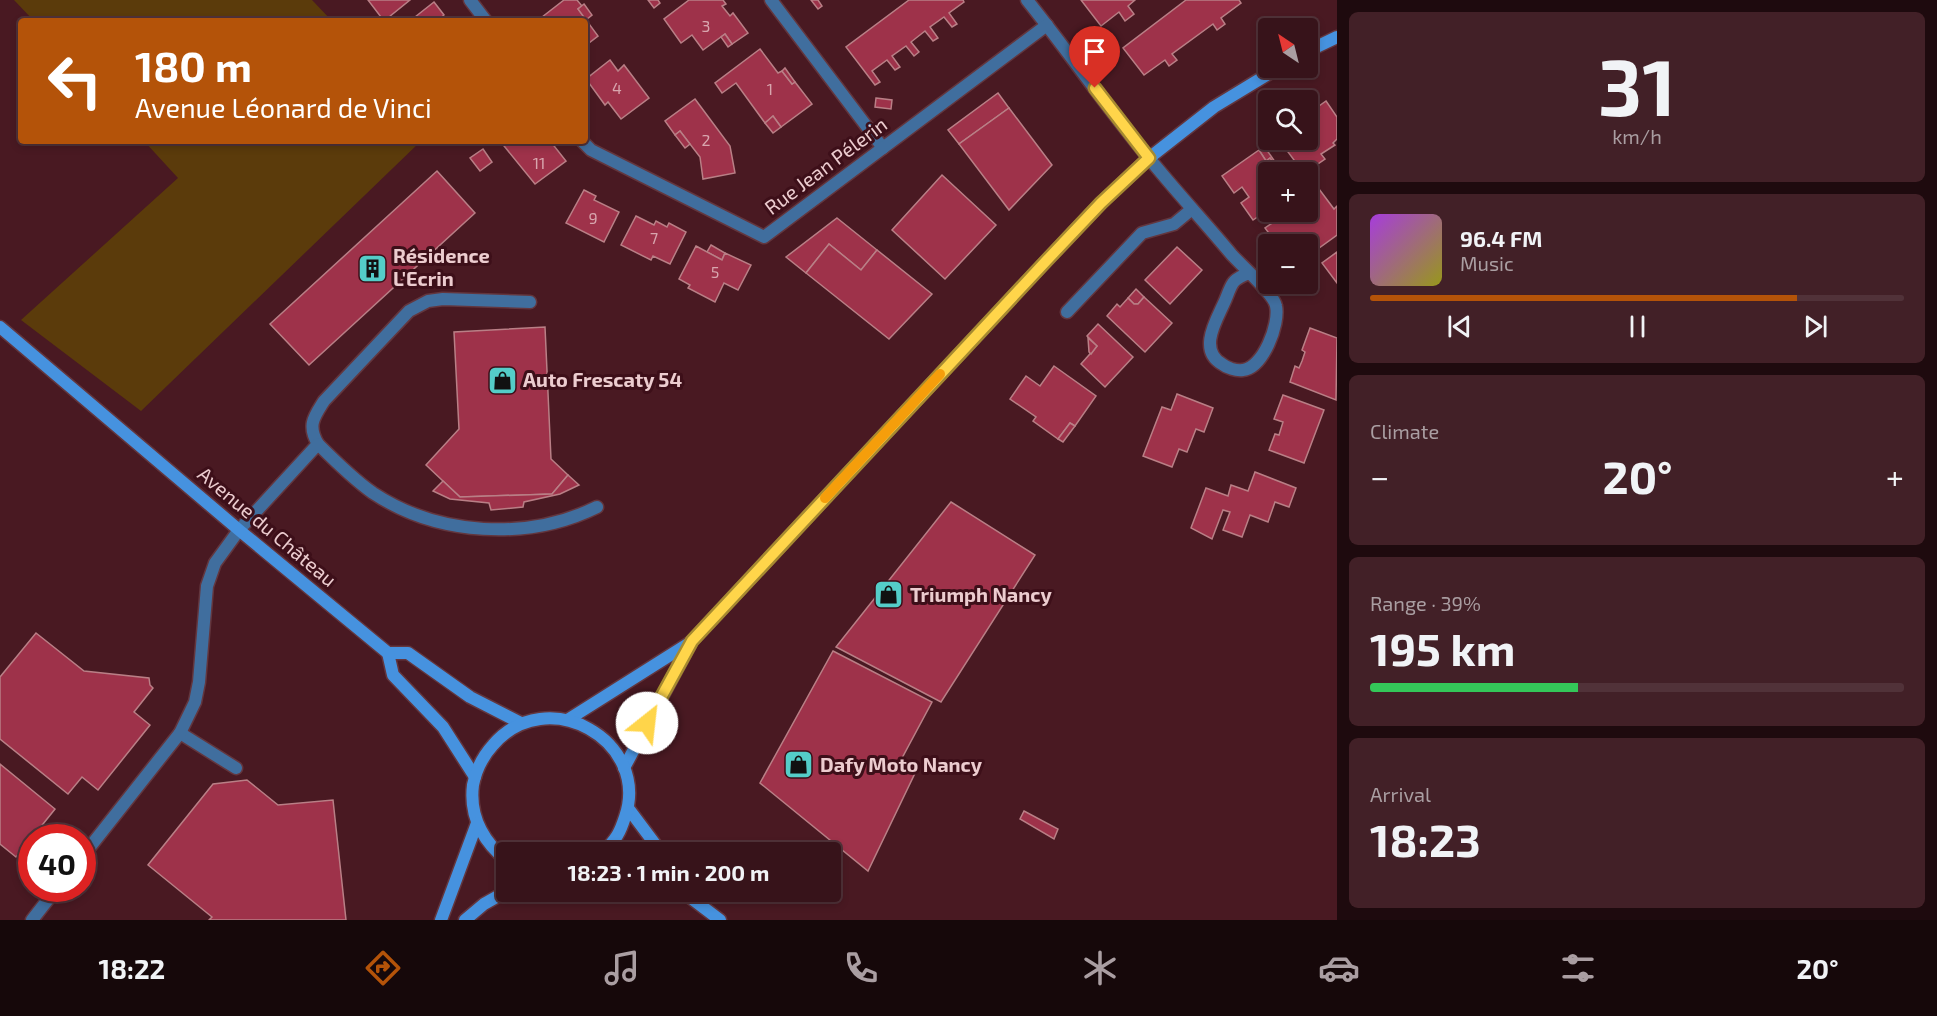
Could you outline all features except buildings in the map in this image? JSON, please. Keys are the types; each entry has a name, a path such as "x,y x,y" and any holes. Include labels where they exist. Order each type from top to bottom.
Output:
{"main road":[{"path":"1318,46 1337,37"},
{"path":"568,719 692,641 1101,203 1149,158 1214,107 1262,78"},
{"name":"Avenue du Château","path":"0,327 388,653 408,654 470,697 521,723"},
{"path":"624,768 692,641"},
{"path":"388,653 393,675 443,727 475,777"},
{"path":"496,852 484,838 477,823 472,792 484,754 500,736 521,723 552,717 568,719 592,729 611,746 624,768 628,788 628,808 619,833 612,842"},
{"path":"628,808 654,842"},
{"path":"441,920 477,823"},
{"path":"465,920 496,897"},
{"path":"697,902 720,920"}],"street":[{"path":"470,0 484,18"},
{"path":"771,0 883,148"},
{"path":"1027,0 1149,158 1248,273 1270,293 1276,305 1277,319 1272,336 1253,367 1243,370 1228,368 1218,363 1209,343 1211,332 1234,281 1248,273"},
{"name":"Rue Jean Pélerin","path":"585,144 591,150 764,237 1047,25"},
{"path":"1066,312 1142,233 1174,224 1192,208"},
{"path":"530,302 443,299 417,305 324,401 314,417 313,435 318,444 355,478 385,500 418,514 454,525 503,529 548,525 597,507"},
{"path":"96,840 168,751 180,733 195,702 199,682 207,586 215,563 239,530 318,444"},
{"path":"180,733 236,768"},
{"path":"32,920 46,902"}],"shaded area":[{"path":"14,0 312,0 329,18 31,18"},
{"path":"147,144 418,144 141,411 21,320 178,178"}],"slow traffic":[{"path":"825,498 940,374"}],"place":[{"name":"Résidence L'Ecrin","path":"372,268"},
{"name":"Auto Frescaty 54","path":"502,380"},
{"name":"Triumph Nancy","path":"889,595"},
{"name":"Dafy Moto Nancy","path":"799,765"}],"route":[{"path":"647,723 692,641 1047,260 1101,203 1149,158 1095,88"}]}
